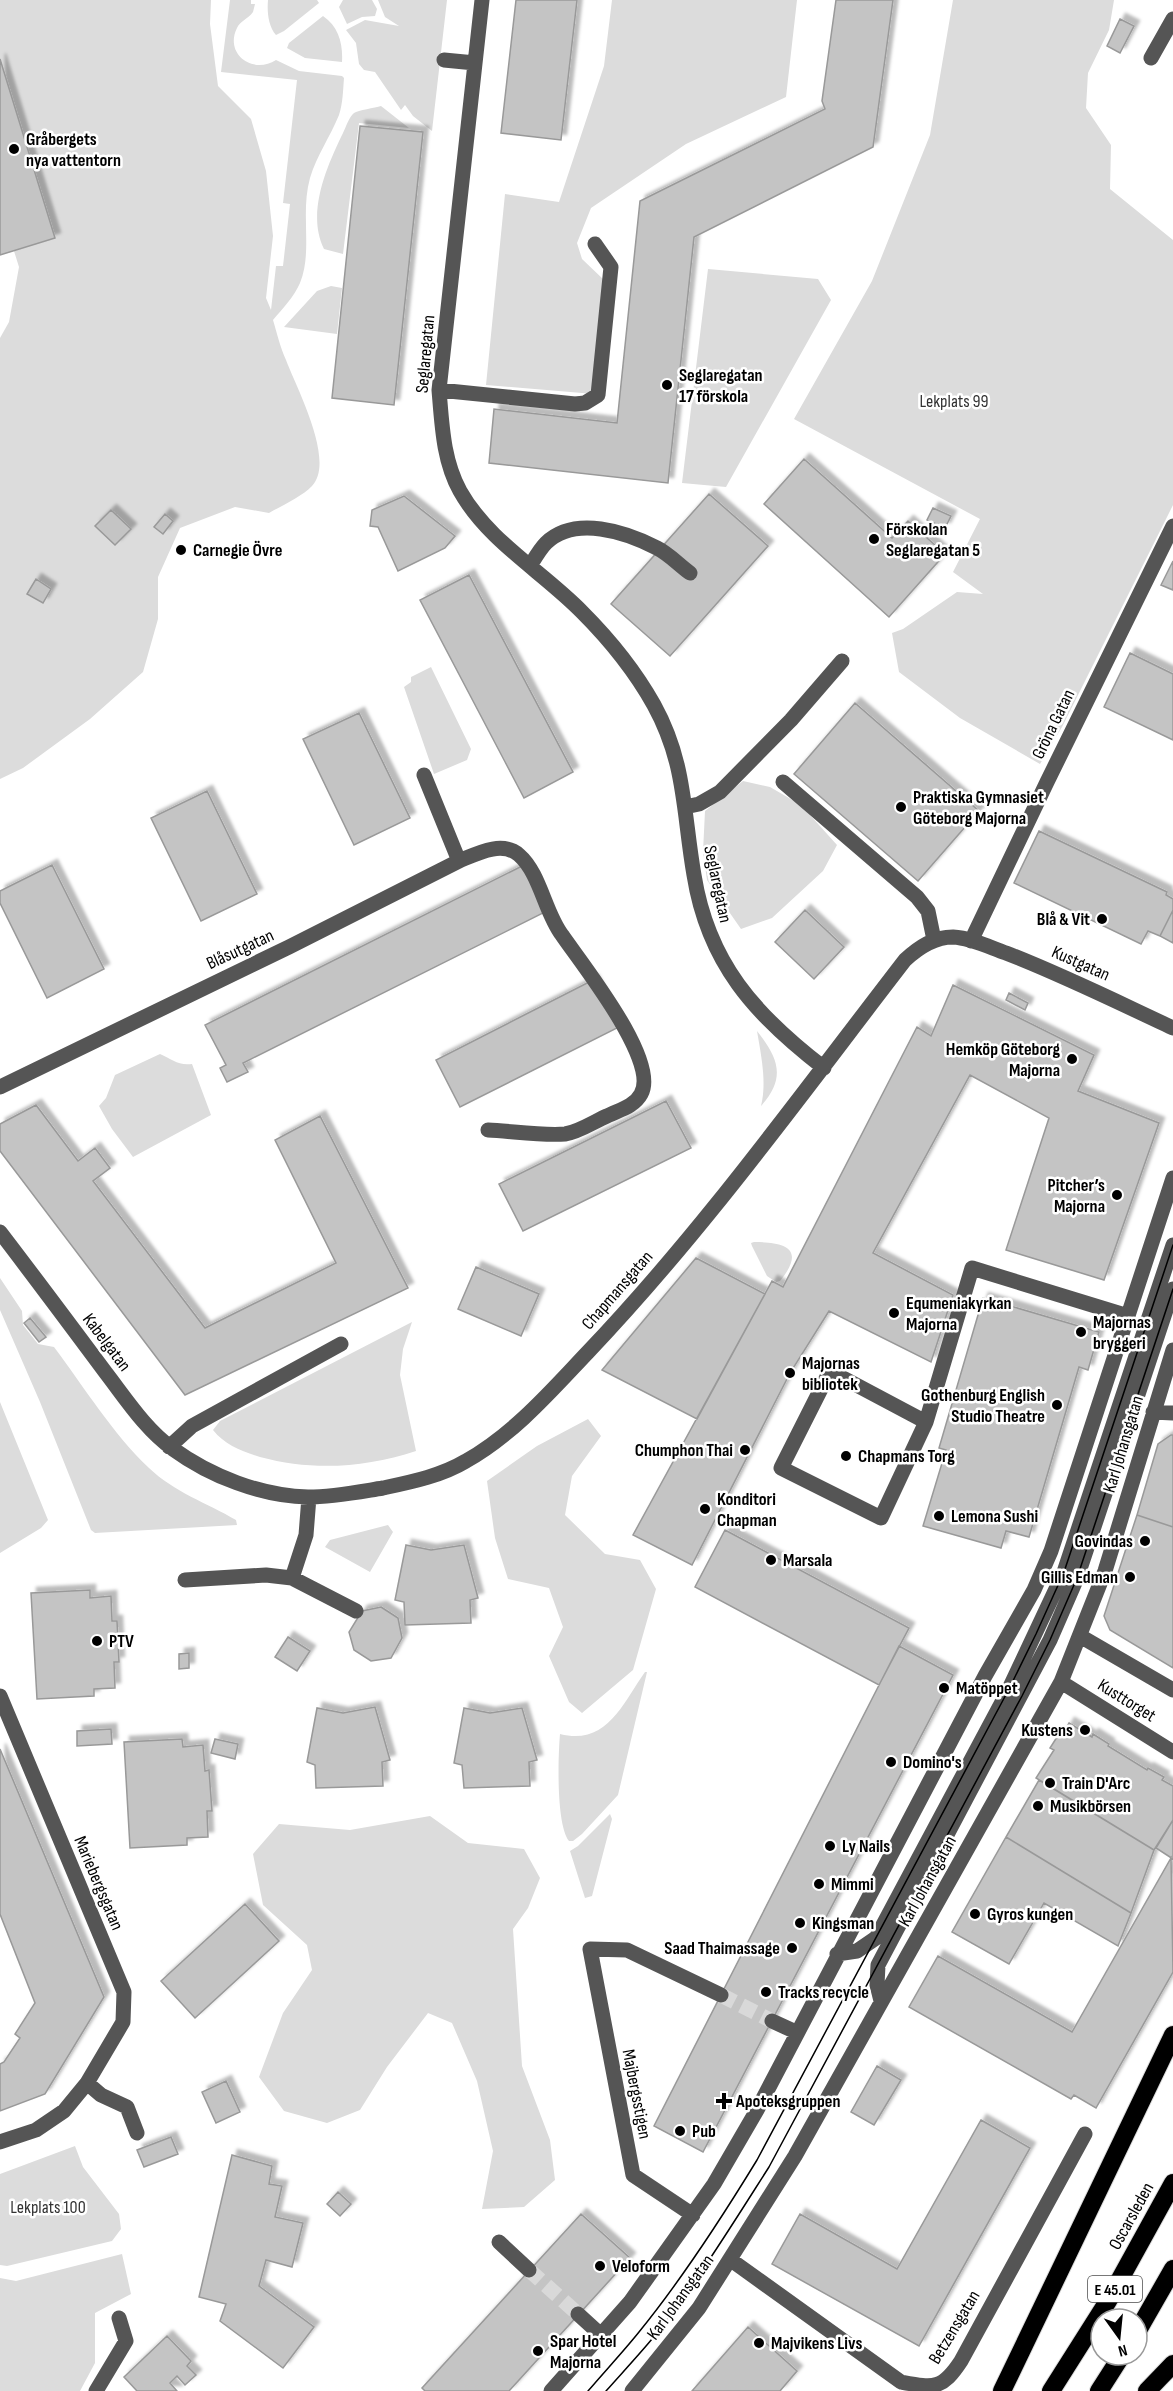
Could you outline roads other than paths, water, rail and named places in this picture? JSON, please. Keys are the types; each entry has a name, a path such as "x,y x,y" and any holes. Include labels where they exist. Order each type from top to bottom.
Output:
{"highway":[{"path":"1002,2391 1173,2035"},
{"name":"Oscarsleden","path":"1051,2391 1108,2301 1173,2183"},
{"name":"E 45.01","path":"1149,2311 1173,2269"},
{"path":"1147,2391 1173,2364"},
{"path":"1099,2391 1114,2367"}],"street":[{"name":"Seglaregatan","path":"482,0 439,390 446,455 460,491 483,523 582,611 623,659 654,705 675,752 684,789 694,876 705,927 722,962 747,998 798,1048 824,1068"},
{"path":"1151,58 1173,19"},
{"path":"444,60 475,63"},
{"path":"439,390 575,404 585,403 598,395 611,267 595,244"},
{"name":"Gröna Gatan","path":"971,940 1173,526"},
{"path":"530,566 546,542 566,530 595,528 625,535 658,548 690,573"},
{"path":"685,807 699,804 720,792 791,720 842,662"},
{"path":"424,775 459,861"},
{"path":"783,782 917,897 928,911 934,940 953,938 971,940"},
{"name":"Blåsutgatan","path":"0,1087 289,947 459,861 497,849 507,849 519,854 529,867 560,933 586,967 622,1024 640,1062 644,1078 642,1093 633,1104 567,1134 488,1130"},
{"name":"Chapmansgatan","path":"195,1464 254,1488 282,1495 309,1497 348,1494 417,1481 465,1462 494,1443 543,1400 635,1303 824,1068 905,960 918,948 934,940"},
{"name":"Kustgatan","path":"971,940 1057,973 1173,1028"},
{"name":"Karl Johansgatan","path":"551,2391 630,2302 714,2184 757,2110 985,1676 1034,1590 1051,1551 1173,1178"},
{"name":"Kabelgatan","path":"0,1232 124,1396 170,1447 195,1464"},
{"path":"837,1954 857,1951 876,1938 1036,1634 1064,1572 1173,1245"},
{"path":"926,1422 830,1371 781,1468 881,1518 926,1422 972,1268 1128,1316"},
{"path":"881,2001 877,1984 878,1965 1017,1706 1050,1641 1077,1578 1173,1289"},
{"path":"170,1447 192,1426 341,1344"},
{"name":"Karl Johansgatan","path":"632,2391 699,2308 795,2156 1061,1682 1105,1571 1173,1350"},
{"path":"1153,1412 1173,1413"},
{"path":"292,1578 306,1536 309,1497"},
{"path":"184,1580 266,1575 292,1578 357,1611"},
{"name":"Kusttorget","path":"1080,1636 1173,1690"},
{"name":"Kusttorget","path":"1061,1682 1173,1752"},
{"name":"Mariebergsgatan","path":"0,1696 123,1992 123,2022 87,2083 64,2111 36,2130 0,2142"},
{"name":"Majbergsstigen","path":"693,2216 633,2175 590,1949 627,1950 721,1995"},
{"path":"772,2021 796,2032"},
{"path":"87,2083 101,2095 127,2108 137,2133"},
{"name":"Betzensgatan","path":"731,2260 901,2382 931,2388 950,2377 961,2361 1085,2134"},
{"path":"500,2242 529,2270"},
{"path":"578,2314 601,2336"},
{"path":"96,2391 126,2341 119,2318"}],"tunnel":[{"path":"721,1995 772,2021"},
{"path":"529,2270 578,2314"}],"tram line":[{"path":"588,2391 671,2291 757,2160 1009,1689 1064,1572 1173,1245"},
{"path":"606,2391 652,2339 683,2298 769,2167 1022,1696 1077,1578 1173,1289"}],"place":[{"name":"Gråbergets nya vattentorn","path":"14,149"},
{"name":"Seglaregatan 17 förskola","path":"667,385"},
{"name":"Förskolan Seglaregatan 5","path":"874,539"},
{"name":"Carnegie Övre","path":"181,550"},
{"name":"Praktiska Gymnasiet Göteborg Majorna","path":"901,807"},
{"name":"Blå & Vit","path":"1102,919"},
{"name":"Hemköp Göteborg Majorna","path":"1072,1059"},
{"name":"Pitcher’s Majorna","path":"1117,1195"},
{"name":"Equmeniakyrkan Majorna","path":"894,1313"},
{"name":"Majornas bryggeri","path":"1081,1332"},
{"name":"Majornas bibliotek","path":"790,1373"},
{"name":"Gothenburg English Studio Theatre","path":"1057,1405"},
{"name":"Chumphon Thai","path":"745,1450"},
{"name":"Chapmans Torg","path":"846,1456"},
{"name":"Konditori Chapman","path":"705,1509"},
{"name":"Lemona Sushi","path":"939,1516"},
{"name":"Govindas","path":"1145,1541"},
{"name":"Marsala","path":"771,1560"},
{"name":"Gillis Edman","path":"1130,1577"},
{"name":"PTV","path":"97,1641"},
{"name":"Matöppet","path":"944,1688"},
{"name":"Kustens","path":"1085,1730"},
{"name":"Domino's","path":"891,1762"},
{"name":"Train D'Arc","path":"1050,1783"},
{"name":"Musikbörsen","path":"1038,1806"},
{"name":"Ly Nails","path":"830,1846"},
{"name":"Mimmi","path":"819,1884"},
{"name":"Gyros kungen","path":"975,1914"},
{"name":"Kingsman","path":"800,1923"},
{"name":"Saad Thaimassage","path":"792,1948"},
{"name":"Tracks recycle","path":"766,1992"},
{"name":"Apoteksgruppen","path":"724,2101"},
{"name":"Pub","path":"680,2131"},
{"name":"Veloform","path":"600,2266"},
{"name":"Majvikens Livs","path":"759,2343"},
{"name":"Spar Hotel Majorna","path":"538,2351"}],"park label":[{"name":"Lekplats 99","path":"954,401"},
{"name":"Lekplats 100","path":"48,2207"}]}
